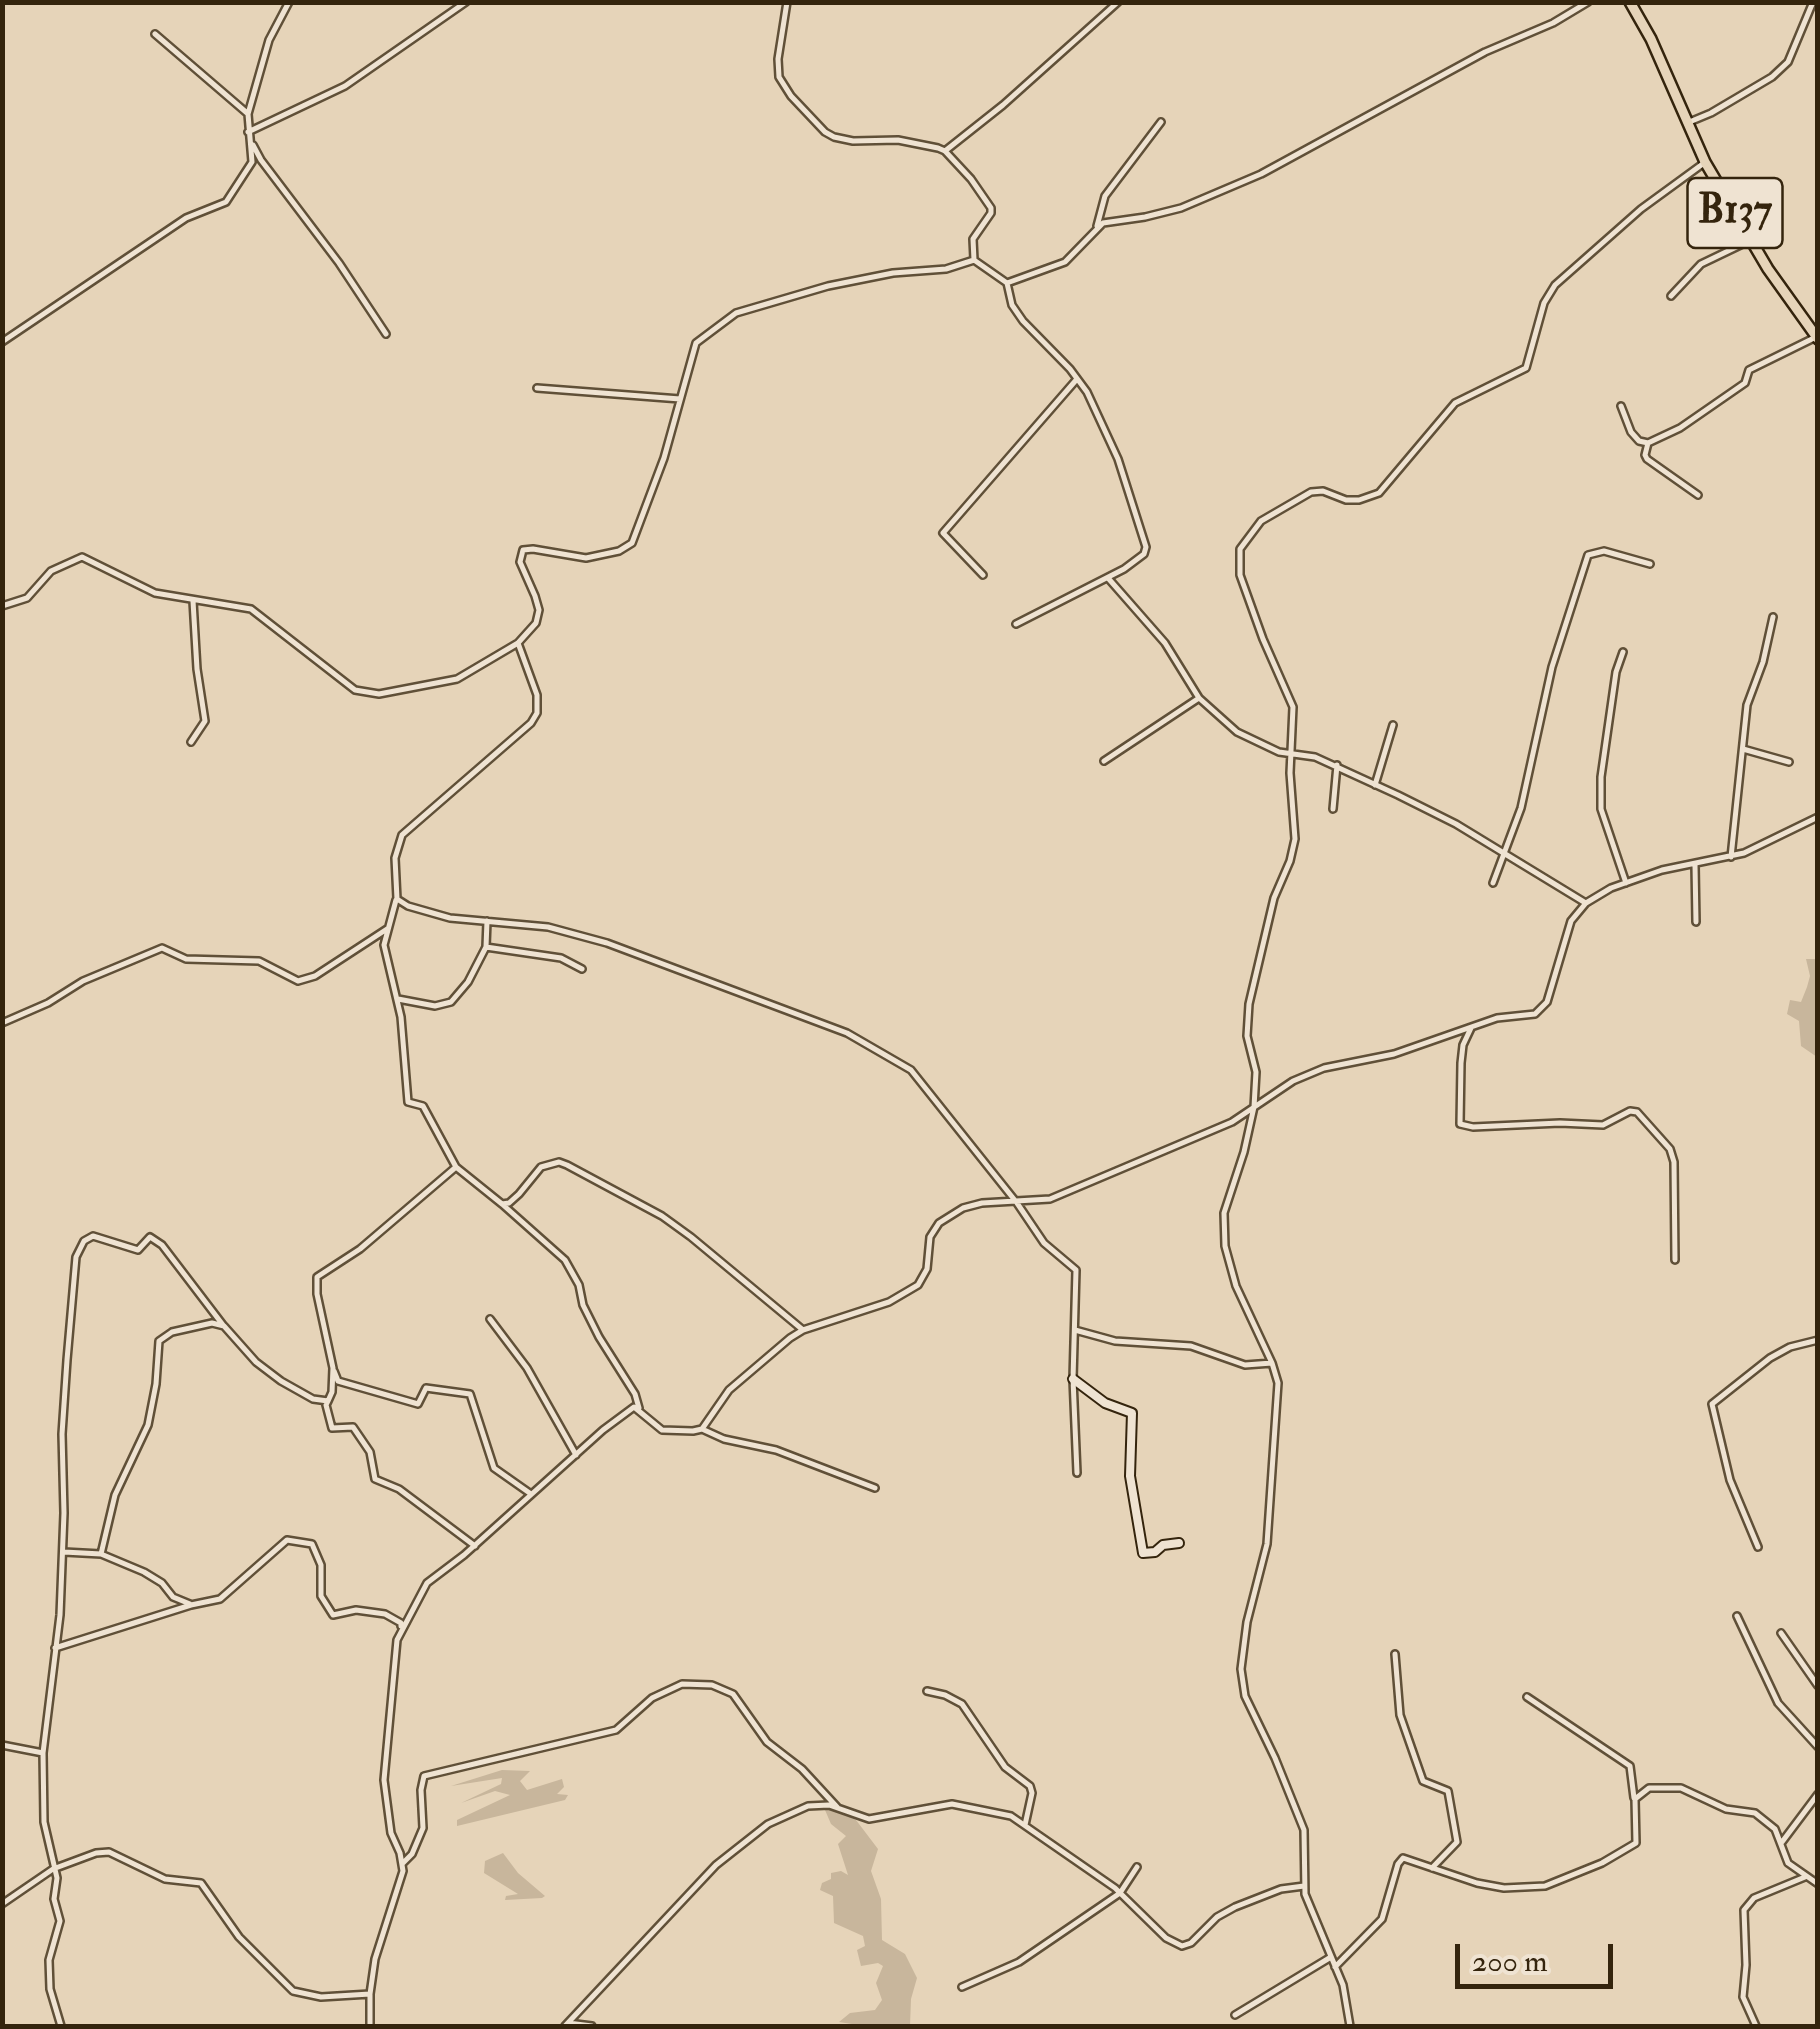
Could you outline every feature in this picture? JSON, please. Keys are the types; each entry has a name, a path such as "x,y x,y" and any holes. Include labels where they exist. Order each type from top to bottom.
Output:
{"main road":[{"name":"B137","path":"1630,2 1651,39 1705,162 1751,240 1817,338"}],"street":[{"path":"2,342 186,218 226,202 252,162 248,114 269,40 289,2"},
{"path":"248,132 345,86 466,2"},
{"path":"787,2 780,43 780,76 791,96 825,132 840,139 898,140 945,151 990,202 991,214 973,239 974,260"},
{"path":"945,151 1118,2"},
{"path":"1097,226 1181,208 1261,174 1485,52 1553,23 1588,2"},
{"path":"1687,123 1772,77 1788,62 1813,2"},
{"path":"154,34 248,114"},
{"path":"1006,283 1065,262 1097,226 1105,196 1161,122"},
{"path":"251,142 386,334"},
{"path":"1350,2026 1348,1998 1304,1894 1304,1830 1245,1696 1241,1670 1246,1622 1268,1544 1278,1383 1236,1286 1225,1246 1224,1213 1254,1108 1256,1072 1248,1022 1274,898 1295,840 1290,774 1294,706 1262,639 1238,562 1246,537 1260,522 1310,492 1323,491 1346,500 1380,493 1454,403 1524,371 1544,302 1556,284 1705,162"},
{"path":"1671,296 1701,264 1751,240"},
{"path":"974,260 1006,283 1012,305 1023,321 1087,392 1118,460 1146,547 1141,560 1016,624"},
{"path":"2,606 27,598 52,571 82,557 155,593 251,609 342,682 365,693 444,684 518,643 536,623 538,610 520,562 523,550 586,558 619,551 632,543 664,458 696,344 736,313 828,286 893,273 946,269 974,260"},
{"path":"1698,495 1647,459 1648,444 1680,428 1745,383 1749,370 1817,338"},
{"path":"983,574 943,533 1077,379"},
{"path":"536,388 680,399"},
{"path":"1621,406 1632,432 1648,444"},
{"path":"1493,883 1534,759 1552,667 1588,554 1604,551 1650,564"},
{"path":"1108,578 1165,644 1199,698 1224,723 1270,749 1336,765 1456,824 1586,902"},
{"path":"191,742 205,721 193,601"},
{"path":"1731,857 1747,705 1763,662 1773,616"},
{"path":"518,643 537,695 537,713 531,723 402,835 394,858 397,899 384,944 398,999 408,1102 423,1106 456,1167 564,1260 579,1285 583,1305 639,1408 662,1430 702,1428 728,1390 803,1330 889,1302 918,1284 926,1270 930,1237 950,1214 982,1203 1030,1203 1067,1193 1232,1122 1293,1081 1324,1068 1394,1054 1497,1018 1535,1014 1547,1002 1571,921 1586,902 1662,870 1731,857 1818,817"},
{"path":"1624,652 1616,672 1601,777 1602,809 1626,883"},
{"path":"1104,762 1199,698"},
{"path":"1375,785 1394,725"},
{"path":"1742,749 1789,762"},
{"path":"1333,809 1336,765"},
{"path":"1694,865 1696,922"},
{"path":"397,899 401,904 440,916 522,923 577,933 847,1033 911,1070 1017,1202 1044,1242 1076,1270 1073,1379 1077,1473"},
{"path":"398,999 420,1005 448,1004 468,982 486,947 487,922"},
{"path":"2,1023 162,948 186,959 259,961 298,981 324,971 387,930"},
{"path":"486,947 561,958 582,969"},
{"path":"1472,1025 1463,1045 1460,1124 1603,1124 1630,1110 1638,1112 1670,1149 1674,1162 1675,1260"},
{"path":"502,1204 519,1194 540,1167 559,1162 568,1165 662,1216 803,1330"},
{"path":"456,1167 360,1249 317,1277 333,1368 338,1382 418,1404 426,1388 470,1394 494,1468 531,1494"},
{"path":"61,2026 50,1990 50,1960 60,1921 54,1899 57,1878 44,1822 43,1753 64,1552 62,1434 76,1257 84,1241 93,1236 138,1250 150,1237 162,1245 256,1362 313,1399 328,1400"},
{"path":"490,1319 528,1368 576,1455"},
{"path":"101,1554 112,1504 148,1425 159,1341 172,1332 212,1322 224,1326"},
{"path":"1075,1330 1132,1343 1192,1346 1245,1366 1272,1362"},
{"path":"1758,1547 1730,1480 1712,1404 1770,1358 1790,1347 1818,1340"},
{"path":"333,1368 328,1400 332,1428 352,1427 370,1452 376,1480 399,1489 475,1546"},
{"path":"1073,1379 1104,1403 1132,1413 1130,1476 1143,1553 1179,1543"},
{"path":"400,1631 427,1583 475,1546 622,1415 639,1408"},
{"path":"702,1428 724,1439 776,1450 875,1488"},
{"path":"55,1648 223,1597 287,1540 312,1544 320,1565 321,1596 332,1615 356,1610 385,1614 401,1623 384,1780 392,1838 403,1862"},
{"path":"64,1552 101,1554 152,1575 174,1597 192,1605"},
{"path":"1737,1616 1778,1703 1818,1747"},
{"path":"1782,1633 1818,1686"},
{"path":"1395,1654 1400,1716 1423,1782 1448,1792 1456,1842 1432,1868"},
{"path":"370,2026 375,1959 403,1862 412,1854 424,1828 424,1776 616,1730 652,1698 682,1684 712,1685 733,1694 768,1742 802,1769 837,1807"},
{"path":"927,1691 962,1704 1005,1768 1030,1786 1025,1824"},
{"path":"1335,1966 1382,1919 1400,1860 1408,1858 1476,1884 1504,1888 1545,1886 1562,1882 1636,1843 1630,1766 1528,1696"},
{"path":"2,1746 43,1753"},
{"path":"1635,1799 1649,1788 1681,1788 1726,1810 1755,1813 1775,1829 1788,1863 1818,1884"},
{"path":"1782,1842 1818,1794"},
{"path":"566,2025 716,1866 768,1824 808,1806 837,1807 869,1819 952,1804 1010,1816 1120,1893 1166,1938 1182,1946 1235,1907 1281,1889 1304,1886"},
{"path":"2,1904 53,1870 103,1851 114,1853 165,1878 196,1881 255,1955 294,1991 321,1998 356,1992 370,1994"},
{"path":"962,1987 1020,1962 1120,1893 1137,1867"},
{"path":"1756,2026 1742,1997 1746,1965 1744,1910 1754,1898 1805,1877"},
{"path":"1235,2015 1331,1957"},
{"path":"566,2025 592,2026"}],"shaded area":[{"path":"1806,959 1817,959 1817,1057 1801,1046 1799,1021 1787,1014 1790,1000 1801,1002 1807,987 1810,976"},
{"path":"502,1770 530,1771 520,1781 527,1790 562,1779 564,1787 557,1794 568,1795 565,1800 457,1826 457,1820 510,1795 495,1791 461,1803 501,1784 502,1778 451,1786"},
{"path":"834,1809 856,1820 878,1849 871,1871 881,1899 882,1940 905,1954 917,1978 910,2026 839,2022 850,2013 875,2010 882,2000 876,1983 883,1966 861,1966 857,1950 865,1946 863,1936 834,1923 833,1896 820,1890 822,1883 831,1879 831,1873 841,1871 848,1875 838,1844 846,1836 831,1824 825,1810"},
{"path":"503,1853 518,1873 545,1896 505,1900 506,1896 518,1894 484,1873 485,1861"}]}
